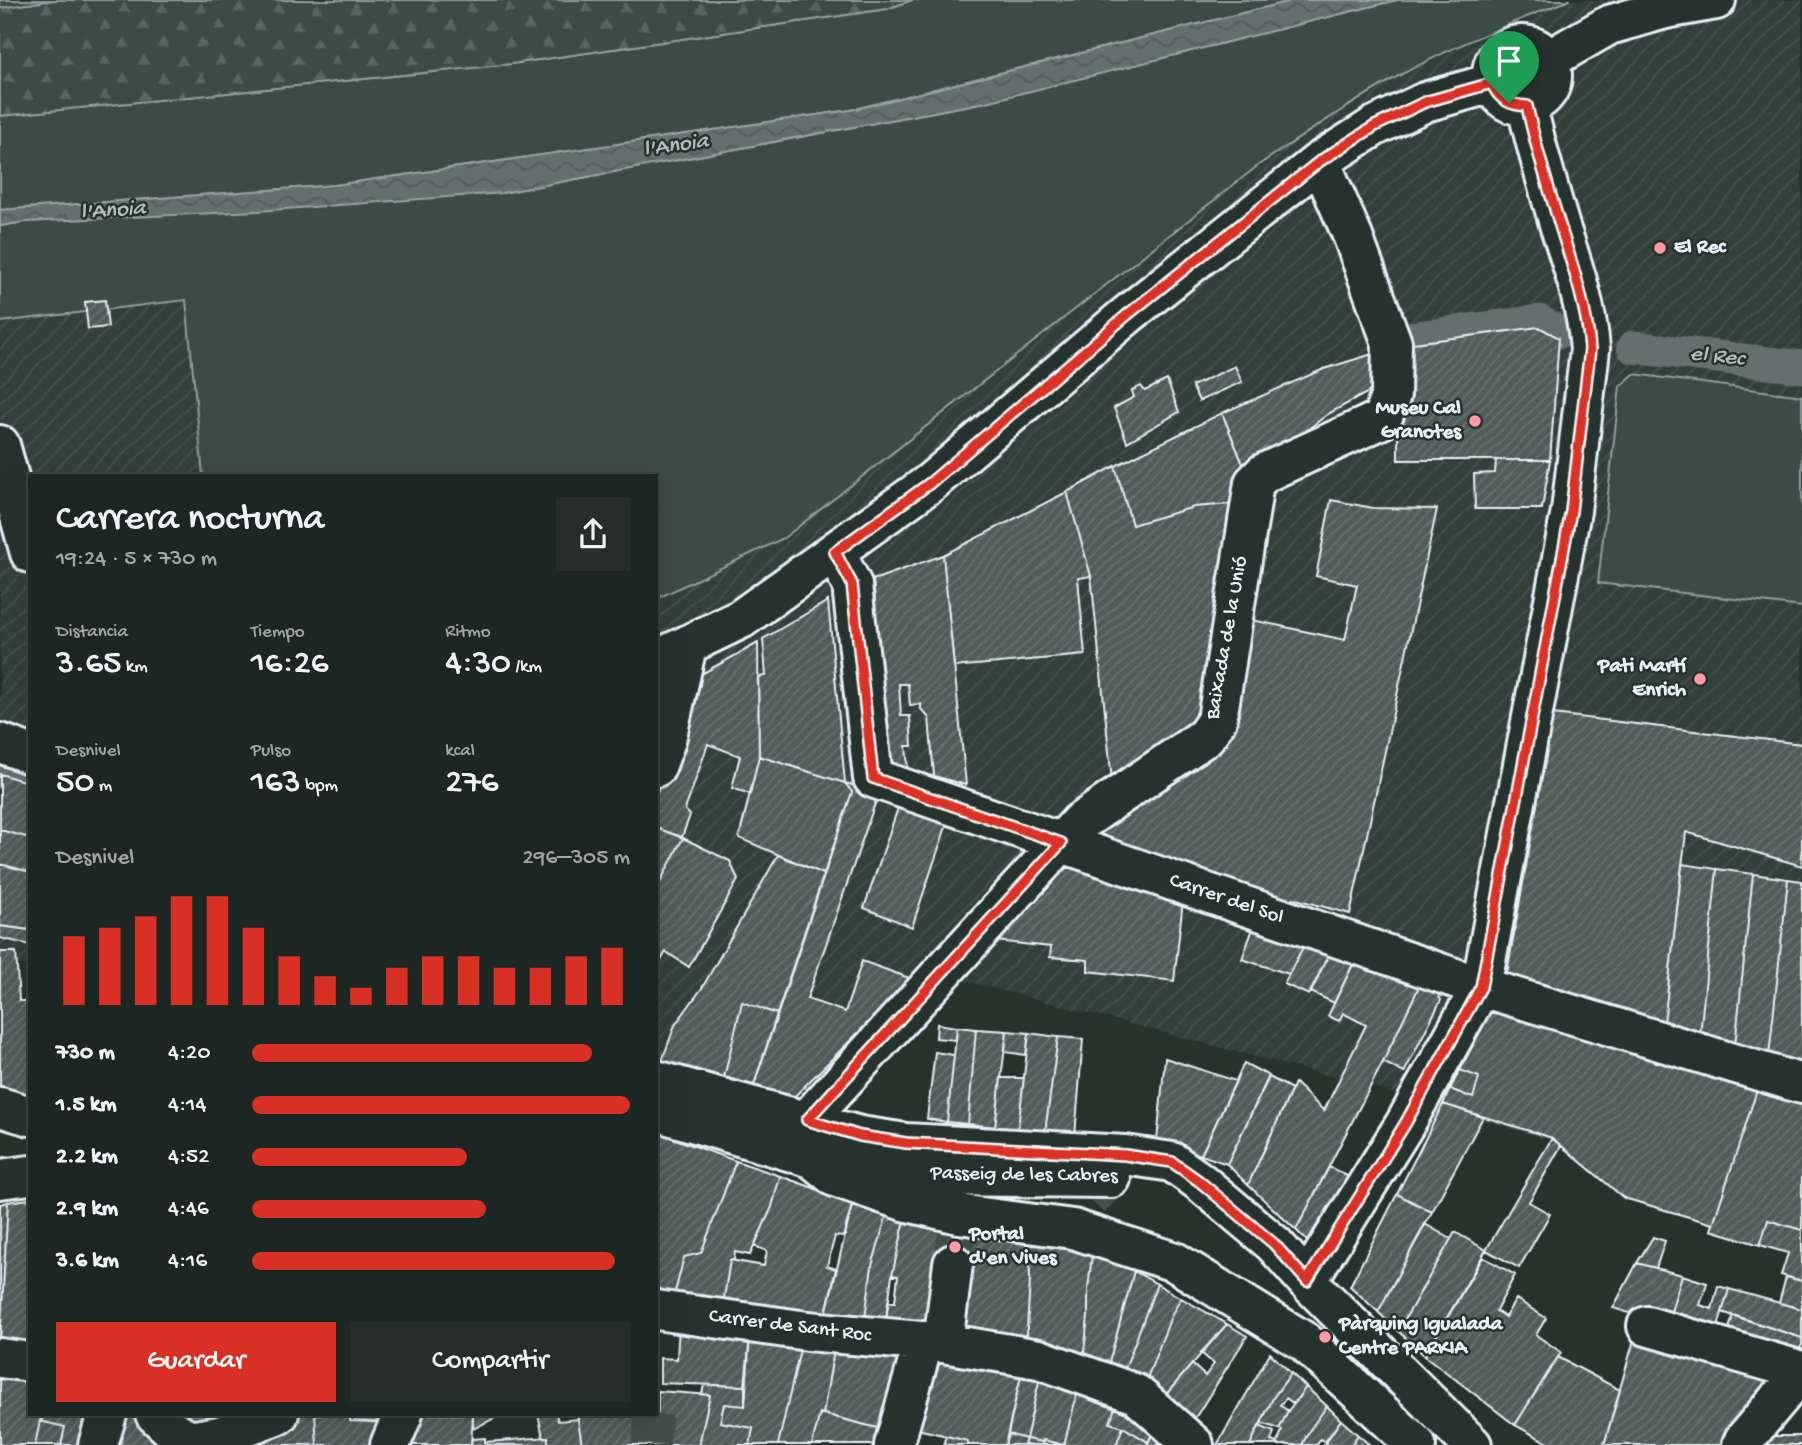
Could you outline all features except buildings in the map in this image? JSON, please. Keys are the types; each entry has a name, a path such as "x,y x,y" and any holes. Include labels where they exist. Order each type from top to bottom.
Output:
{"street":[{"path":"1548,60 1609,25 1665,9 1716,0"},
{"path":"1524,45 1534,47 1548,60 1552,69 1550,88 1544,96 1527,106 1509,103 1501,98 1492,83 1493,64 1505,49 1524,45"},
{"path":"658,762 666,740 672,653 741,619 930,483 1127,315 1320,161 1375,126 1425,102 1492,83"},
{"path":"1307,1281 1405,1124 1481,987 1571,511 1590,349 1576,276 1540,160 1527,106"},
{"name":"Baixada de la Unió","path":"807,1120 1079,823 1205,737 1217,720 1254,483 1264,473 1381,419 1391,395 1392,343 1353,237 1320,161"},
{"path":"0,445 28,546"},
{"name":"Carrer del Sol","path":"835,552 852,584 873,778 1481,987 1802,1084"},
{"path":"0,743 28,753"},
{"path":"658,1081 860,1136 906,1143 1125,1155 1172,1162 1199,1181 1274,1244 1307,1281 1472,1445"},
{"path":"0,1107 28,1115"},
{"name":"Passeig de les Cabres","path":"658,1112 812,1158 926,1175 1134,1178 1201,1194 1231,1208"},
{"path":"1346,1261 1392,1171 1405,1124"},
{"name":"Passeig de les Cabres","path":"812,1158 835,1177 904,1201 956,1236 1073,1229 1175,1262 1305,1342 1416,1445"},
{"path":"0,1179 28,1175"},
{"path":"894,1445 933,1342 956,1236"},
{"name":"Carrer de Sant Roc","path":"658,1310 808,1331 933,1342 1039,1359 1136,1394 1194,1445"},
{"path":"1647,1326 1802,1371 1742,1445"},
{"path":"0,1358 28,1362"},
{"path":"98,1445 106,1416"},
{"path":"157,1416 170,1429 189,1441 219,1436 274,1416"},
{"path":"390,1445 402,1416"}],"shaded area":[{"path":"1570,0 1802,0 1802,1218 1402,1095 954,978 824,1118 658,1075 658,598 784,538 1260,164 1404,73 1489,31"},
{"path":"186,299 203,474 28,474 28,967 0,957 0,322"}],"green space":[{"path":"0,0 55,0 0,8"},
{"path":"55,0 912,0 887,9 511,64 0,116 0,8"},
{"path":"912,0 1295,0 851,110 335,185 0,210 0,116 511,64 887,9"},
{"path":"1397,0 1570,0 1484,34 1422,63 1313,129 1260,164 784,538 658,598 658,474 203,474 186,300 0,322 0,226 25,222 502,193 986,102"},
{"path":"1634,374 1802,396 1802,607 1598,583 1620,386"}],"water":[{"name":"l'Anoia","path":"1295,0 1397,0 986,102 502,193 258,211 25,222 0,226 0,210 335,185 851,110"}],"waterway":[{"name":"el Rec","path":"1402,339 1539,321 1558,332"},
{"name":"el Rec","path":"1633,347 1802,367"},
{"name":"el Rec","path":"0,772 28,781"}],"tunnel":[{"path":"1093,1178 1117,1199"},
{"path":"953,1264 957,1229"},
{"path":"651,1445 653,1416"}],"place":[{"name":"El Rec","path":"1660,248"},
{"name":"Museu Cal Granotes","path":"1475,421"},
{"name":"Pati Martí Enrich","path":"1700,679"},
{"name":"Portal d'en Vives","path":"955,1247"},
{"name":"Pàrquing Igualada Centre PARKIA","path":"1325,1337"}],"route":[{"path":"1492,83 1495,92 1509,103 1527,106 1537,150 1576,276 1589,337 1590,349 1571,511 1481,987 1405,1124 1307,1281 1274,1244 1199,1181 1172,1162 1125,1155 906,1143 860,1136 807,1120 1061,843 873,778 852,584 835,552 930,483 1127,315 1320,161 1375,126 1425,102 1492,83"}]}
